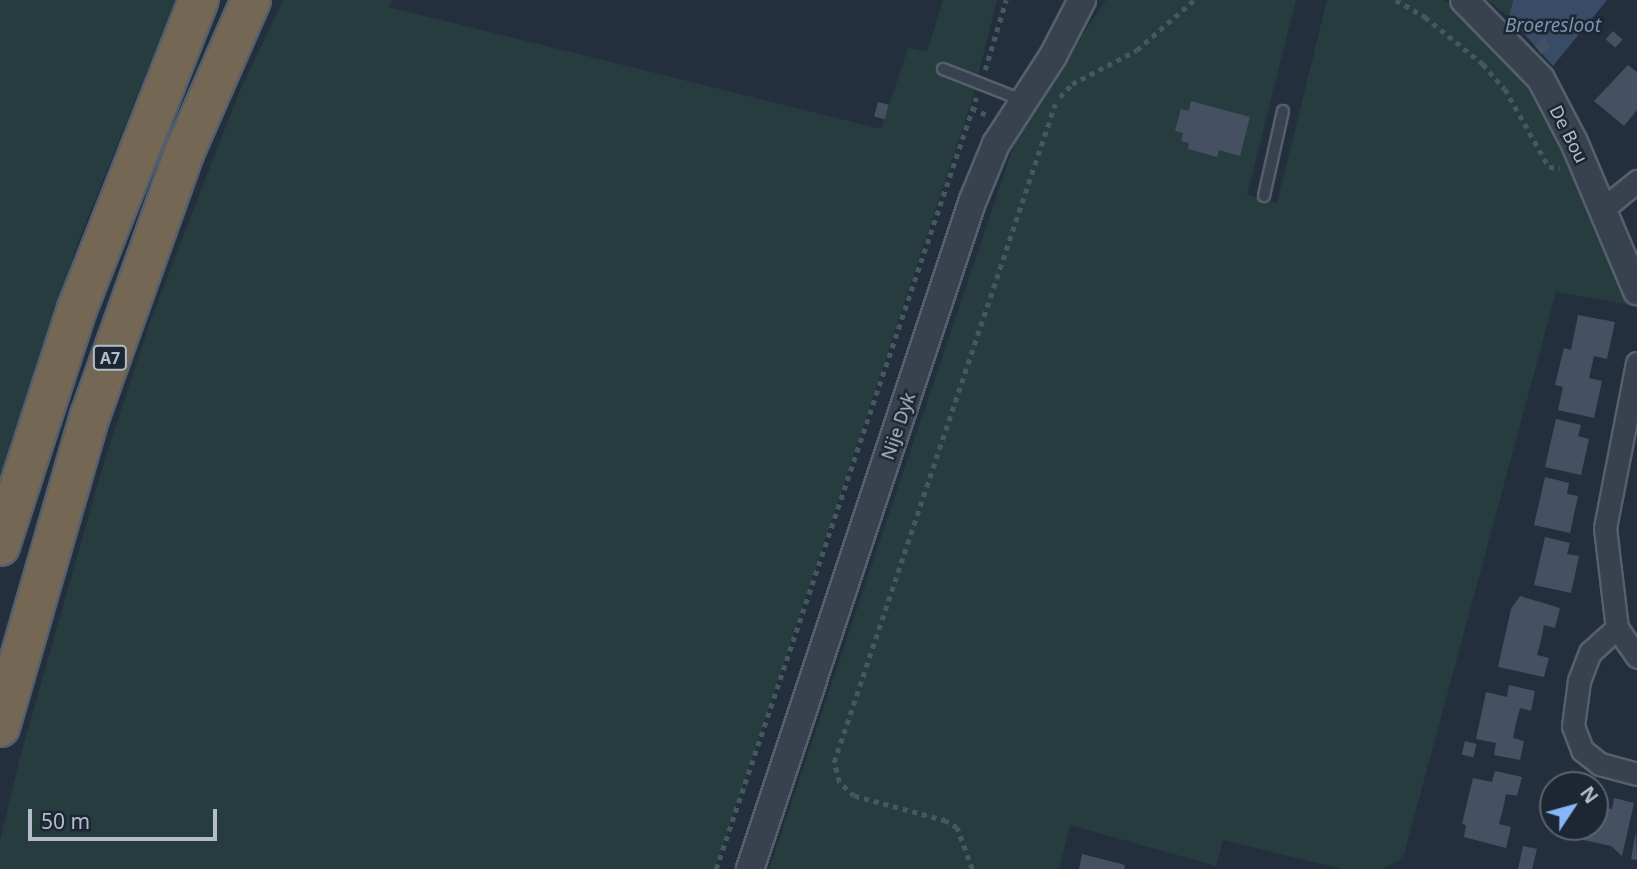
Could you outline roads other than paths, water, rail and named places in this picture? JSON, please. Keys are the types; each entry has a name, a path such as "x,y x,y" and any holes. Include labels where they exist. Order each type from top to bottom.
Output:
{"highway":[{"path":"0,546 77,309 199,0"},
{"name":"A7","path":"0,727 90,416 185,151 251,0"}],"street":[{"name":"Nije Dyk","path":"750,869 974,200 996,144 1053,56 1082,0"},
{"name":"De Bou","path":"1464,0 1541,79 1604,208 1637,291"},
{"path":"1604,208 1637,181"},
{"path":"1637,363 1605,528 1617,628 1637,657"},
{"path":"1617,628 1590,652 1579,681 1573,726 1582,750 1600,764 1637,774"}],"lane":[{"path":"943,69 982,82 1022,100"},
{"path":"1264,196 1283,111"}],"water":[{"name":"Broeresloot","path":"1513,0 1607,0 1553,66 1509,17"}]}
